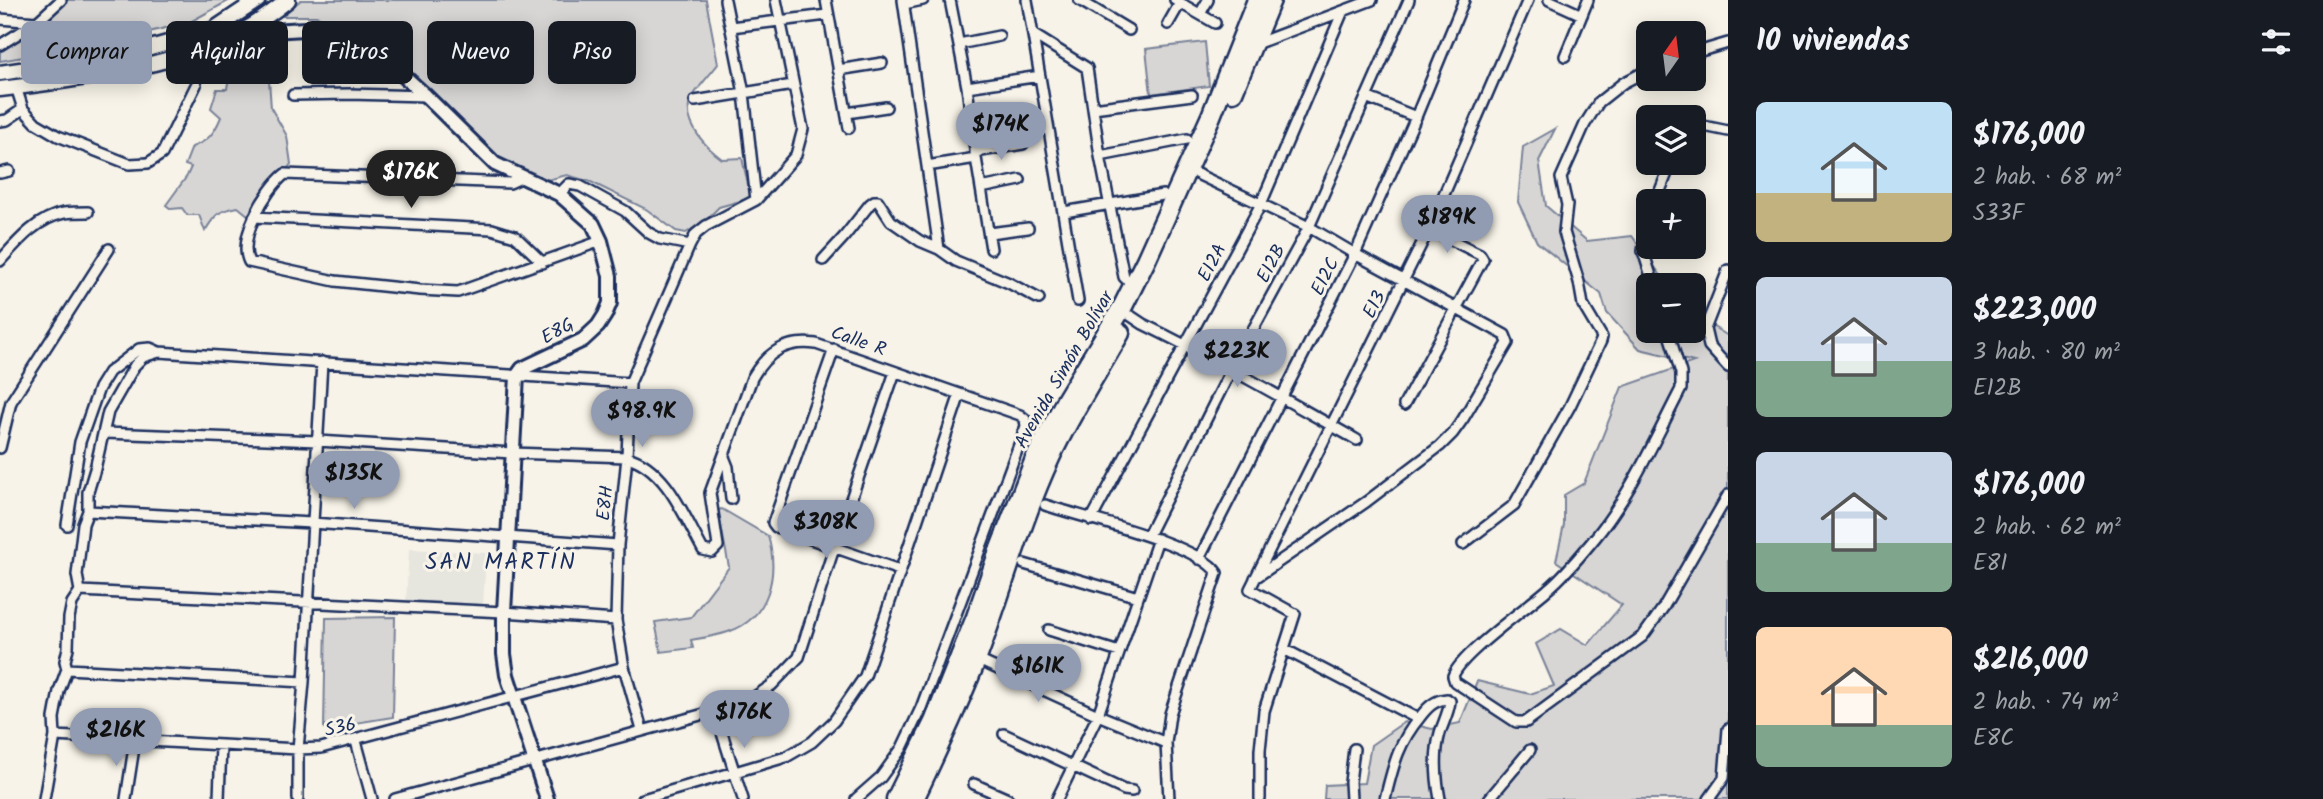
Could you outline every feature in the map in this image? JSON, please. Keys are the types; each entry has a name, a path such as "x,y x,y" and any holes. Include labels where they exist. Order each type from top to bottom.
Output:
{"highway":[{"name":"Avenida Simón Bolívar","path":"896,799 934,722 1035,459 1087,364 1124,306 1210,116 1256,0"},
{"name":"Avenida Simón Bolívar","path":"914,799 976,659 1019,535 1049,459 1070,416 1131,316 1198,174 1271,0"}],"main road":[{"path":"152,48 213,30 258,0"},
{"path":"259,21 288,0"},
{"path":"0,73 21,70"},
{"path":"0,89 35,84"}],"street":[{"path":"38,21 61,0"},
{"path":"725,0 744,93 756,200"},
{"path":"756,200 796,155 803,129 776,0"},
{"path":"826,0 849,128"},
{"path":"923,0 904,2 939,249"},
{"path":"950,0 967,88 991,249"},
{"path":"1027,0 1078,301"},
{"path":"1079,0 1092,3 1129,30"},
{"path":"1200,14 1208,0"},
{"path":"1253,45 1372,0"},
{"name":"E12B","path":"1147,535 1232,368 1309,227 1409,0"},
{"name":"E12C","path":"1199,559 1355,254 1464,0"},
{"name":"E13","path":"1253,579 1429,229 1528,0"},
{"path":"1549,0 1582,15"},
{"path":"1564,56 1588,0"},
{"path":"1168,24 1177,1 1215,23"},
{"name":"E12A","path":"1091,520 1261,204 1343,11"},
{"path":"731,27 827,15"},
{"path":"0,19 25,21"},
{"name":"E8G","path":"288,30 322,28 362,38 495,164 559,194 593,224 601,241 610,276 610,303 605,315 583,340 522,369 517,376"},
{"path":"0,46 21,32"},
{"path":"1034,35 1087,68 1100,156 1124,277 1133,286"},
{"path":"959,44 999,36"},
{"path":"1706,49 1728,43"},
{"path":"838,70 882,63"},
{"path":"967,88 1040,76"},
{"path":"1463,544 1514,505 1570,406 1601,341 1602,337 1583,305 1580,282 1564,232 1567,205 1561,178 1586,124 1599,103 1616,87 1636,76"},
{"path":"16,87 23,109 36,123 58,136 129,164 148,163 162,154 197,85"},
{"path":"695,102 793,85"},
{"path":"293,95 426,96"},
{"path":"1093,108 1192,95"},
{"path":"1366,97 1416,117"},
{"path":"847,113 886,107"},
{"path":"0,121 7,120 23,109"},
{"path":"1706,126 1728,131"},
{"path":"1100,156 1187,139"},
{"path":"927,166 1023,144"},
{"path":"522,178 510,183 285,174 275,181 254,217 246,256 249,262 335,281 458,292 601,241"},
{"path":"1198,174 1309,227 1508,338 1508,343 1463,419 1440,446 1366,502 1253,579 1250,589 1295,614 1264,711 1260,750 1260,799"},
{"path":"981,188 1020,180"},
{"path":"559,194 569,184 580,186 625,211 649,233 660,239 690,245"},
{"path":"1064,212 1163,195"},
{"name":"E8H","path":"642,730 624,667 616,620 618,545 630,383 696,234 756,200"},
{"path":"823,260 874,201 878,201 891,221 920,242 1039,299"},
{"path":"0,261 27,233 51,218 64,213 88,212"},
{"path":"254,217 492,229 515,236 543,262"},
{"path":"989,233 1028,228"},
{"path":"1404,405 1483,259 1429,229"},
{"path":"0,448 11,402 108,249"},
{"path":"1728,270 1705,329 1709,346 1728,367"},
{"path":"1131,316 1232,368 1357,440"},
{"name":"Calle R","path":"626,457 639,460 651,468 677,504 703,550 712,552 718,546 710,493 752,378 761,363 777,350 802,342 834,349 1025,419 1026,426 921,708 902,748 881,777 856,799"},
{"path":"1671,343 1683,380 1681,389 1616,510 1550,588 1455,670 1455,681 1516,722 1526,722 1643,636 1663,608 1728,495"},
{"path":"67,525 80,442 99,388 109,372 139,349 630,383"},
{"path":"834,349 774,523 776,527 900,570"},
{"path":"44,799 55,736 54,718 67,669 65,661 69,618 72,603 80,591 77,575 83,524 88,511 88,492 105,433 108,412 135,365 144,357 159,352"},
{"path":"298,799 298,749 322,362"},
{"path":"395,799 715,711 753,698 785,673 799,657 895,372"},
{"path":"517,376 503,612 504,653 514,695 547,799"},
{"path":"643,799 786,757 812,742 834,721 865,676 960,394"},
{"path":"105,433 626,457"},
{"path":"724,457 728,467 731,499"},
{"path":"1045,505 1158,539 1199,559 1217,573 1170,714 1166,743 1169,799"},
{"path":"88,511 312,523 618,545"},
{"path":"1057,799 1098,715 1158,539"},
{"path":"1024,564 1138,597"},
{"path":"80,591 616,620"},
{"path":"1049,630 1119,652"},
{"path":"1284,649 1418,719"},
{"path":"976,659 1166,743"},
{"name":"S36","path":"55,736 321,748 356,741 514,695 624,667"},
{"path":"67,669 304,682"},
{"path":"1385,799 1397,752 1407,732 1436,702 1447,699 1450,701 1439,737 1436,762 1440,799"},
{"path":"715,711 743,799"},
{"path":"1709,799 1724,778 1728,729"},
{"path":"1004,734 1124,790 1132,791"},
{"path":"126,799 135,741"},
{"path":"356,741 372,799"},
{"path":"219,799 221,745"},
{"path":"1351,799 1354,749"},
{"path":"1489,799 1531,750"},
{"path":"974,784 1008,799"}],"shaded area":[{"path":"59,0 230,0 192,21 166,21 166,28 152,31 152,21 33,21"},
{"path":"301,0 706,0 718,64 693,95 689,113 694,129 716,154 722,159 742,158 751,198 719,207 706,220 686,233 676,231 646,209 591,182 567,175 543,181 501,161 413,74 413,21 332,21 316,16 281,16"},
{"path":"21,30 21,57 0,61 0,47"},
{"path":"1205,42 1209,86 1151,94 1146,49"},
{"path":"228,84 269,84 271,108 287,136 291,164 264,199 259,198 249,216 238,207 226,210 215,217 205,231 199,215 187,215 182,208 171,209 166,205 187,176 191,167 185,165 192,147 213,132 221,117 211,108 217,89 227,89"},
{"path":"1555,129 1539,161 1546,206 1587,241 1632,236 1636,241 1636,259 1649,259 1659,273 1636,273 1636,343 1706,343 1706,322 1728,336 1728,799 1324,799 1325,785 1364,783 1371,745 1404,722 1432,729 1460,723 1477,681 1530,694 1554,686 1536,644 1561,629 1588,645 1622,605 1556,561 1564,525 1564,495 1584,483 1622,387 1694,362 1640,349 1607,313 1601,294 1537,242 1518,202 1523,147"},
{"path":"722,509 768,536 772,565 768,593 754,616 742,625 723,633 691,640 693,648 661,652 655,622 691,617 729,567 718,510"},
{"path":"409,549 486,553 483,607 406,603"},
{"path":"395,617 393,717 324,728 326,618"}],"district":[{"name":"SAN MARTÍN","path":"501,561"}]}
